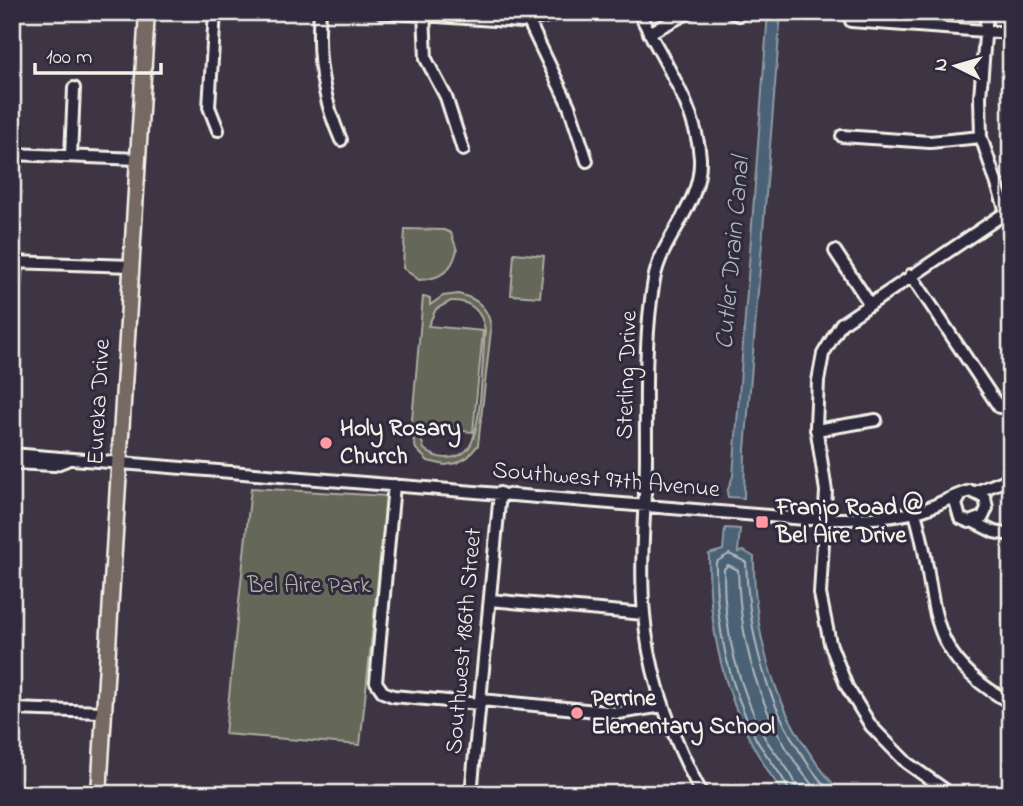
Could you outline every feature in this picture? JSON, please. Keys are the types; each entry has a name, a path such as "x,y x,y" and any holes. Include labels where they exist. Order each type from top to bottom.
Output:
{"main road":[{"name":"Eureka Drive","path":"99,794 147,12"}],"street":[{"path":"215,12 209,107 218,130"},
{"path":"320,12 321,72 331,118 341,140"},
{"path":"381,12 529,22 565,12"},
{"name":"Sterling Drive","path":"639,12 693,124 700,163 694,197 664,251 653,284 646,404 643,614 663,706 680,750 702,794"},
{"path":"649,33 690,12"},
{"path":"987,12 979,97 981,137 992,177 1010,211 1011,226"},
{"path":"424,13 426,59 446,97 463,150"},
{"path":"851,21 1011,33"},
{"path":"529,22 569,106 587,161"},
{"path":"71,156 74,88"},
{"path":"842,136 930,142 981,137"},
{"path":"12,154 139,159"},
{"path":"951,794 926,779 893,750 864,717 847,687 830,643 821,602 825,481 816,430 818,381 823,354 841,324 1010,211"},
{"path":"835,251 869,303"},
{"path":"12,316 14,262 132,266"},
{"path":"911,275 999,407"},
{"path":"816,430 876,420"},
{"name":"Southwest 97th Avenue","path":"12,454 55,455 67,460 120,461 824,519 932,507 961,495"},
{"name":"Southwest 97th Avenue","path":"12,463 54,465 67,460"},
{"path":"1005,534 965,521 957,514 956,504 961,495 1007,480"},
{"path":"974,522 1007,480"},
{"path":"394,485 376,674 378,685 393,696 611,713 630,713 663,706"},
{"path":"976,492 1005,534"},
{"name":"Southwest 186th Street","path":"471,794 499,493"},
{"name":"Southwest 97th Avenue","path":"932,507 957,514"},
{"path":"914,510 932,609 940,630 968,673 988,690 1011,703"},
{"path":"490,600 643,614"},
{"path":"12,709 103,712"}],"green space":[{"path":"405,229 444,230 451,233 457,250 452,264 444,273 419,280 403,268"},
{"path":"514,253 544,256 540,297 511,295"},
{"path":"458,294 477,302 488,316 491,330 478,445 468,457 445,465 428,461 416,449 411,431 423,297 430,298 430,305 443,296","holes":["451,301 458,301 478,312 485,330 481,386 476,428 470,446 459,456 445,458 424,449 418,427 473,432 483,331 428,326 436,309"]},
{"name":"Bel Aire Park","path":"251,488 387,496 360,745 225,734"}],"water":[{"name":"Cutler Drain Canal","path":"768,12 781,12 745,450 744,498 728,497 727,492 733,476"},
{"path":"725,528 740,529 738,552 744,551 754,557 755,590 765,654 787,713 802,742 842,794 784,794 749,739 736,710 718,650 710,587 709,554 723,550"}],"place":[{"name":"Holy Rosary Church","path":"326,443"},
{"name":"Franjo Road @ Bel Aire Drive","path":"762,522"},
{"name":"Perrine Elementary School","path":"577,713"}]}
